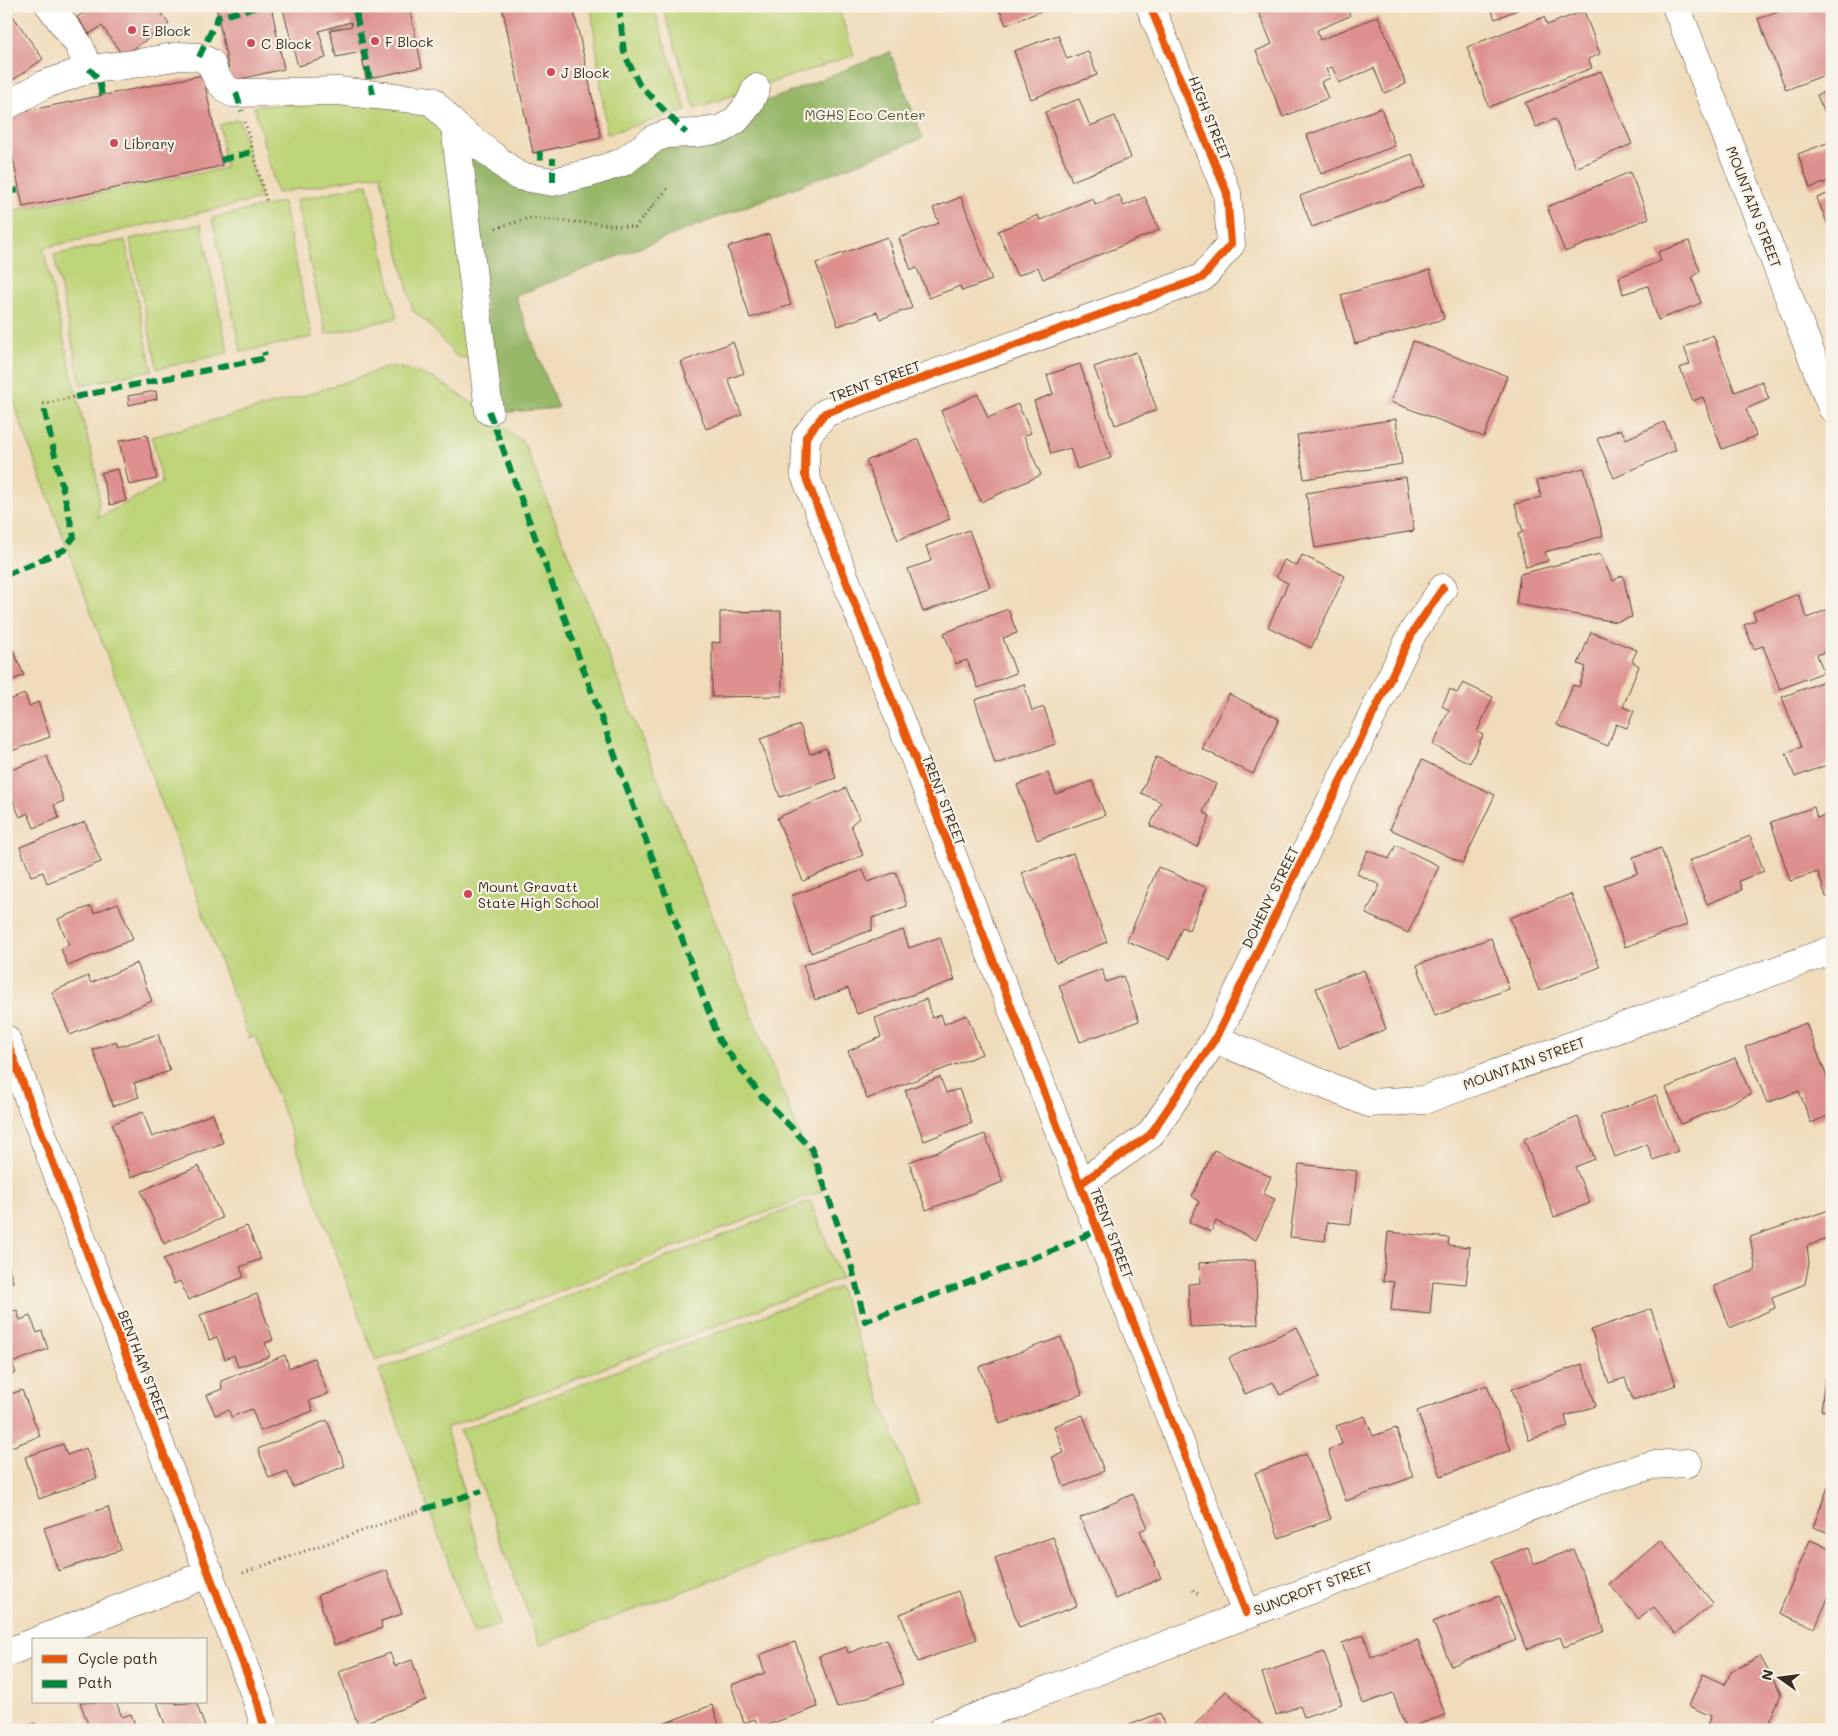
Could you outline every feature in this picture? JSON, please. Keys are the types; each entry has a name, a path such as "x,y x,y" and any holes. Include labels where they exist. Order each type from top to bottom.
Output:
{"street":[{"path":"50,6 79,45 89,69"},
{"name":"HIGH STREET","path":"1150,6 1227,192 1232,244"},
{"name":"MOUNTAIN STREET","path":"1676,6 1832,408"},
{"path":"6,106 43,84 89,69 126,66 180,56 199,56 211,63 215,77 222,86 232,93 338,90 432,101 455,126 518,176 553,182 590,173 623,162 654,138 666,134 697,133 722,129 736,120 749,104 756,88"},
{"path":"455,126 489,411"},
{"name":"TRENT STREET","path":"1232,244 1202,278 825,413 806,437 805,475 1246,1614"},
{"name":"DOHENY STREET","path":"1080,1184 1150,1135 1215,1039 1413,632 1443,588"},
{"name":"MOUNTAIN STREET","path":"1215,1039 1369,1103 1424,1100 1832,950"},
{"name":"BENTHAM STREET","path":"6,1039 210,1574 258,1703 266,1730"},
{"name":"SUNCROFT STREET","path":"942,1730 1598,1480 1652,1465 1688,1463"},
{"path":"44,1638 210,1574"},
{"path":"6,1652 32,1643"},
{"name":"BENTHAM STREET","path":"258,1703 272,1730"}],"path":[{"path":"244,119 267,204"},
{"path":"512,223 528,218 635,227 668,188"},
{"path":"43,404 75,397"},
{"path":"243,1573 424,1509"},
{"path":"1193,1590 1199,1595"}],"green space":[{"path":"591,6 653,6 686,110 607,134"},
{"path":"662,6 838,6 854,55 695,108"},
{"name":"MGHS Eco Center","path":"890,52 923,138 515,296 558,408 499,413 466,143 552,187"},
{"path":"339,101 432,112 449,143 478,361 456,356 426,321 413,311 380,174 277,193 254,106"},
{"path":"239,119 261,199 43,248 96,473 99,503 98,518 162,483 152,437 303,396 392,366 414,371 437,380 480,408 524,443 822,1191 376,1361 255,1036 249,1038 6,383 6,198 8,197 16,210 225,168 220,125"},
{"path":"368,184 397,318 326,334 296,200"},
{"path":"283,202 312,337 241,352 212,218"},
{"path":"201,224 228,353 157,369 130,239"},
{"path":"125,240 152,370 81,385 54,255"},
{"path":"810,1201 841,1278 446,1428 500,1624 474,1634 379,1370"},
{"path":"839,1287 919,1503 540,1645 460,1430"}],"building":[{"path":"6,6 43,59 6,85"},
{"name":"E Block","path":"88,6 156,6 169,24 123,56 102,26 89,34 77,17 90,9"},
{"name":"C Block","path":"216,6 271,6 284,69 231,81"},
{"name":"F Block","path":"282,6 409,6 422,67 366,79 361,52 336,57 330,30 352,26 351,22 319,31 326,58 298,66"},
{"name":"J Block","path":"502,6 573,6 601,138 533,153"},
{"path":"998,6 1054,6 1006,25"},
{"path":"1256,6 1346,6 1350,16 1317,30 1320,40 1378,16 1406,84 1384,93 1374,68 1339,83 1332,67 1326,69 1330,78 1321,82 1328,98 1283,117 1256,51 1272,44"},
{"path":"1490,6 1527,6 1495,19"},
{"path":"1741,6 1758,6 1744,12"},
{"path":"1790,6 1823,6 1832,28 1832,72 1786,90 1758,19"},
{"path":"1584,11 1600,54 1588,59 1592,68 1489,107 1467,47 1544,17 1547,25"},
{"path":"1058,35 1067,59 1088,51 1097,75 1031,99 1014,51"},
{"path":"1601,71 1632,144 1576,168 1555,119 1536,127 1525,103"},
{"name":"Library","path":"203,75 222,166 23,207 6,125 6,115"},
{"path":"1832,89 1832,130 1817,95"},
{"path":"1079,99 1090,126 1115,116 1131,158 1072,181 1045,112"},
{"path":"1381,108 1395,146 1321,174 1307,135"},
{"path":"1832,141 1832,180 1810,188 1798,154"},
{"path":"1412,154 1424,186 1312,227 1300,196"},
{"path":"1630,172 1649,218 1565,252 1547,207"},
{"path":"1832,192 1832,235 1817,198"},
{"path":"1119,195 1124,206 1145,197 1159,230 1043,279 1038,267 1017,276 998,231 1038,215 1040,220 1093,198 1095,205"},
{"path":"961,197 992,280 962,291 960,286 929,298 917,268 911,270 899,238 939,223 933,208"},
{"path":"769,234 791,305 750,318 728,247"},
{"path":"887,237 912,308 880,319 877,312 838,326 816,263"},
{"path":"1689,241 1700,271 1692,278 1701,303 1658,320 1648,286 1623,294 1619,277 1661,261 1658,252"},
{"path":"1430,270 1444,319 1355,344 1341,295"},
{"path":"1713,335 1735,392 1762,381 1769,399 1746,409 1756,436 1722,449 1703,397 1693,401 1680,368 1690,364 1684,347"},
{"path":"1413,341 1507,376 1484,437 1391,402"},
{"path":"733,342 744,373 728,379 742,415 706,429 681,362"},
{"path":"1136,352 1157,410 1115,425 1094,367"},
{"path":"1080,364 1111,458 1077,469 1070,448 1051,454 1034,401 1053,394 1047,375"},
{"path":"156,391 157,399 129,405 128,396"},
{"path":"978,394 988,418 1018,404 1031,433 1024,436 1041,475 981,502 941,411"},
{"path":"1396,419 1402,464 1304,479 1297,435"},
{"path":"1664,422 1676,450 1614,478 1597,439 1621,429 1626,439"},
{"path":"147,435 157,479 129,485 119,441"},
{"path":"918,439 950,519 898,540 866,461"},
{"path":"1584,468 1603,536 1545,552 1548,561 1526,567 1518,534 1523,532 1515,504 1541,497 1537,481"},
{"path":"118,469 126,501 110,505 101,473"},
{"path":"1406,477 1414,531 1315,548 1306,493"},
{"path":"969,530 990,587 923,612 908,569 931,561 926,546"},
{"path":"1600,554 1613,581 1623,575 1632,617 1616,622 1516,604 1520,574"},
{"path":"1302,555 1345,576 1311,648 1268,627 1288,583 1276,577 1284,560 1297,566"},
{"path":"1798,594 1807,618 1831,608 1832,649 1817,655 1824,672 1780,689 1763,646 1754,649 1744,625 1756,620 1753,612"},
{"path":"1008,609 1017,633 1003,638 1016,673 978,688 967,660 956,664 944,633"},
{"path":"781,611 782,696 712,697 712,642 720,643 720,612"},
{"path":"1591,632 1637,650 1632,661 1639,666 1623,707 1634,711 1627,728 1616,724 1608,746 1557,725 1573,685 1579,687 1586,667 1578,664"},
{"path":"13,650 24,675 6,683 6,653"},
{"path":"1827,680 1832,692 1832,763 1795,777 1786,753 1801,747 1782,697"},
{"path":"1463,683 1493,697 1477,732 1483,735 1470,763 1433,745 1449,710 1442,706 1450,689 1457,693"},
{"path":"1024,684 1032,711 1044,707 1056,744 995,764 975,700"},
{"path":"25,694 29,706 38,702 50,737 6,753 6,701"},
{"path":"1229,694 1279,719 1253,774 1202,749"},
{"path":"800,725 810,754 826,748 836,778 780,797 760,739"},
{"path":"47,756 64,801 54,805 59,818 34,828 28,813 20,817 12,799 6,802 6,772"},
{"path":"1156,757 1216,784 1203,812 1210,816 1197,847 1150,826 1161,802 1141,793"},
{"path":"1422,760 1495,795 1463,863 1390,829"},
{"path":"1048,773 1056,794 1092,781 1105,815 1037,840 1017,785"},
{"path":"846,788 859,818 851,825 863,855 803,881 777,818"},
{"path":"1814,807 1817,818 1832,813 1832,895 1826,897 1818,872 1790,881 1771,822"},
{"path":"85,822 101,862 47,883 43,872 31,876 20,847"},
{"path":"1750,836 1764,871 1739,881 1742,890 1707,904 1689,861"},
{"path":"1396,845 1439,866 1408,933 1366,914 1380,885 1357,874 1368,850 1389,859"},
{"path":"1661,848 1687,925 1625,947 1604,885 1638,873 1633,857"},
{"path":"1073,853 1107,942 1056,963 1022,873"},
{"path":"1158,867 1207,888 1189,930 1182,927 1170,959 1127,941"},
{"path":"863,870 868,882 896,872 907,906 872,918 872,930 811,953 791,896"},
{"path":"1571,894 1600,967 1539,991 1510,918"},
{"path":"118,903 133,939 68,966 61,949 69,945 58,919 91,906 94,913"},
{"path":"903,930 909,948 940,937 955,980 857,1014 848,988 815,1000 803,965"},
{"path":"1491,938 1509,989 1435,1016 1417,965"},
{"path":"137,963 152,1001 70,1035 52,992 88,976 91,983"},
{"path":"1102,969 1106,982 1123,976 1139,1021 1080,1042 1059,985"},
{"path":"1364,970 1386,1029 1339,1048 1316,988"},
{"path":"926,999 932,1018 941,1014 944,1024 967,1015 982,1054 867,1099 848,1051 881,1037 875,1018"},
{"path":"1806,1023 1832,1090 1832,1114 1811,1123 1799,1091 1767,1103 1745,1047"},
{"path":"158,1034 170,1071 134,1083 139,1097 113,1106 93,1050 116,1041 118,1047"},
{"path":"1735,1058 1751,1094 1681,1124 1666,1088"},
{"path":"940,1077 946,1093 959,1089 972,1123 924,1141 905,1090"},
{"path":"1656,1095 1678,1151 1653,1160 1647,1144 1615,1157 1600,1116"},
{"path":"143,1112 152,1137 213,1114 223,1143 131,1177 112,1124"},
{"path":"1578,1117 1595,1159 1575,1167 1590,1203 1554,1217 1524,1139"},
{"path":"985,1134 1003,1182 926,1210 909,1162"},
{"path":"1214,1150 1271,1177 1263,1194 1275,1199 1256,1240 1216,1221 1211,1232 1189,1222 1199,1202 1192,1196"},
{"path":"1299,1164 1357,1171 1351,1224 1327,1222 1325,1241 1290,1237"},
{"path":"199,1166 222,1218 164,1244 141,1191"},
{"path":"1832,1209 1832,1237 1807,1246 1809,1263 1805,1284 1772,1297 1775,1308 1730,1328 1714,1286 1756,1270 1750,1237"},
{"path":"247,1226 261,1259 240,1267 244,1277 188,1300 180,1281 174,1284 163,1259"},
{"path":"1388,1232 1449,1238 1448,1245 1470,1247 1466,1284 1433,1281 1430,1314 1391,1310 1394,1282 1383,1281"},
{"path":"1255,1260 1258,1324 1190,1327 1188,1284 1200,1283 1199,1263"},
{"path":"6,1261 13,1282 6,1284"},
{"path":"257,1294 273,1340 265,1343 270,1356 238,1367 234,1355 225,1359 217,1337 209,1340 200,1315"},
{"path":"1651,1309 1676,1385 1633,1400 1625,1378 1609,1383 1591,1330"},
{"path":"17,1310 20,1320 30,1316 37,1333 42,1331 48,1349 12,1363 16,1373 6,1376 6,1314"},
{"path":"1297,1327 1320,1377 1280,1395 1273,1382 1245,1394 1229,1358"},
{"path":"1061,1337 1082,1394 1000,1424 979,1367"},
{"path":"285,1355 289,1368 314,1358 328,1394 309,1401 313,1411 260,1431 252,1409 231,1417 229,1410 215,1415 207,1395 222,1389 221,1381"},
{"path":"1582,1364 1596,1406 1565,1416 1568,1427 1529,1440 1512,1389"},
{"path":"1825,1379 1832,1380 1832,1412 1821,1410"},
{"path":"1487,1385 1511,1450 1441,1476 1417,1411"},
{"path":"22,1390 40,1436 6,1449 6,1396"},
{"path":"1083,1415 1104,1471 1064,1487 1052,1457 1064,1453 1054,1426"},
{"path":"1365,1416 1373,1436 1396,1428 1413,1477 1346,1501 1328,1450 1342,1444 1336,1426"},
{"path":"327,1420 345,1466 293,1487 287,1471 269,1478 258,1449"},
{"path":"63,1444 67,1455 86,1448 97,1478 39,1499 25,1457"},
{"path":"1306,1454 1331,1519 1279,1538 1255,1473"},
{"path":"1828,1487 1832,1488 1832,1534 1813,1527"},
{"path":"1133,1494 1148,1527 1140,1531 1161,1578 1116,1599 1080,1518"},
{"path":"108,1507 121,1550 58,1571 44,1528"},
{"path":"1053,1537 1077,1606 1019,1627 995,1558"},
{"path":"1661,1540 1713,1603 1676,1634 1654,1607 1639,1619 1609,1584"},
{"path":"1810,1540 1832,1549 1832,1589 1815,1628 1779,1613"},
{"path":"1528,1547 1534,1564 1573,1549 1605,1631 1564,1647 1560,1637 1526,1649 1492,1561"},
{"path":"387,1570 402,1614 381,1621 382,1628 334,1645 318,1595"},
{"path":"958,1591 977,1639 918,1662 900,1614"},
{"path":"1499,1596 1516,1640 1451,1666 1433,1622"},
{"path":"1364,1635 1371,1657 1418,1640 1445,1715 1406,1729 1393,1693 1363,1704 1342,1643"},
{"path":"887,1639 903,1684 837,1708 819,1656 846,1647 848,1653"},
{"path":"795,1642 818,1707 759,1728 755,1719 744,1723 731,1685 765,1673 759,1655"},
{"path":"1324,1652 1342,1704 1304,1717 1300,1706 1276,1715 1262,1673"},
{"path":"390,1653 395,1666 412,1660 426,1700 358,1725 339,1672"},
{"path":"1760,1656 1781,1694 1766,1730 1705,1730 1711,1716 1689,1706 1703,1674 1725,1684 1731,1672"},
{"path":"1226,1691 1267,1730 1190,1730"},
{"path":"81,1704 117,1704 122,1717 131,1714 137,1730 90,1730"},
{"path":"158,1704 197,1704 206,1730 167,1730"},
{"path":"712,1705 721,1730 647,1730"},
{"path":"1160,1713 1166,1730 1117,1730"},
{"path":"35,1723 37,1729 57,1723 59,1730 16,1730"}],"marked path":[{"path":"199,57 218,17 261,6"},
{"path":"354,6 356,14 404,6"},
{"path":"619,6 624,53 639,84 686,133"},
{"path":"356,14 373,94"},
{"path":"89,69 99,79 102,96"},
{"path":"236,93 242,111"},
{"path":"539,151 541,160"},
{"path":"221,160 252,152"},
{"path":"553,158 553,182"},
{"path":"6,192 19,190"},
{"path":"75,397 266,358 264,352"},
{"path":"6,575 64,550 74,537 43,404"},
{"path":"489,411 719,1040 762,1097 812,1149 851,1264 865,1321 1057,1249 1097,1230"},
{"path":"424,1509 482,1491"}],"cycle path":[{"path":"1150,6 1227,193 1231,244 1202,278 825,413 806,437 805,475 1246,1613"},
{"path":"1080,1184 1150,1135 1215,1039 1413,632 1443,588"},
{"path":"6,1039 258,1703 265,1730"}],"place":[{"name":"E Block","path":"132,30"},
{"name":"F Block","path":"375,41"},
{"name":"C Block","path":"251,43"},
{"name":"J Block","path":"551,72"},
{"name":"Library","path":"114,143"},
{"name":"Mount Gravatt State High School","path":"468,894"}]}
